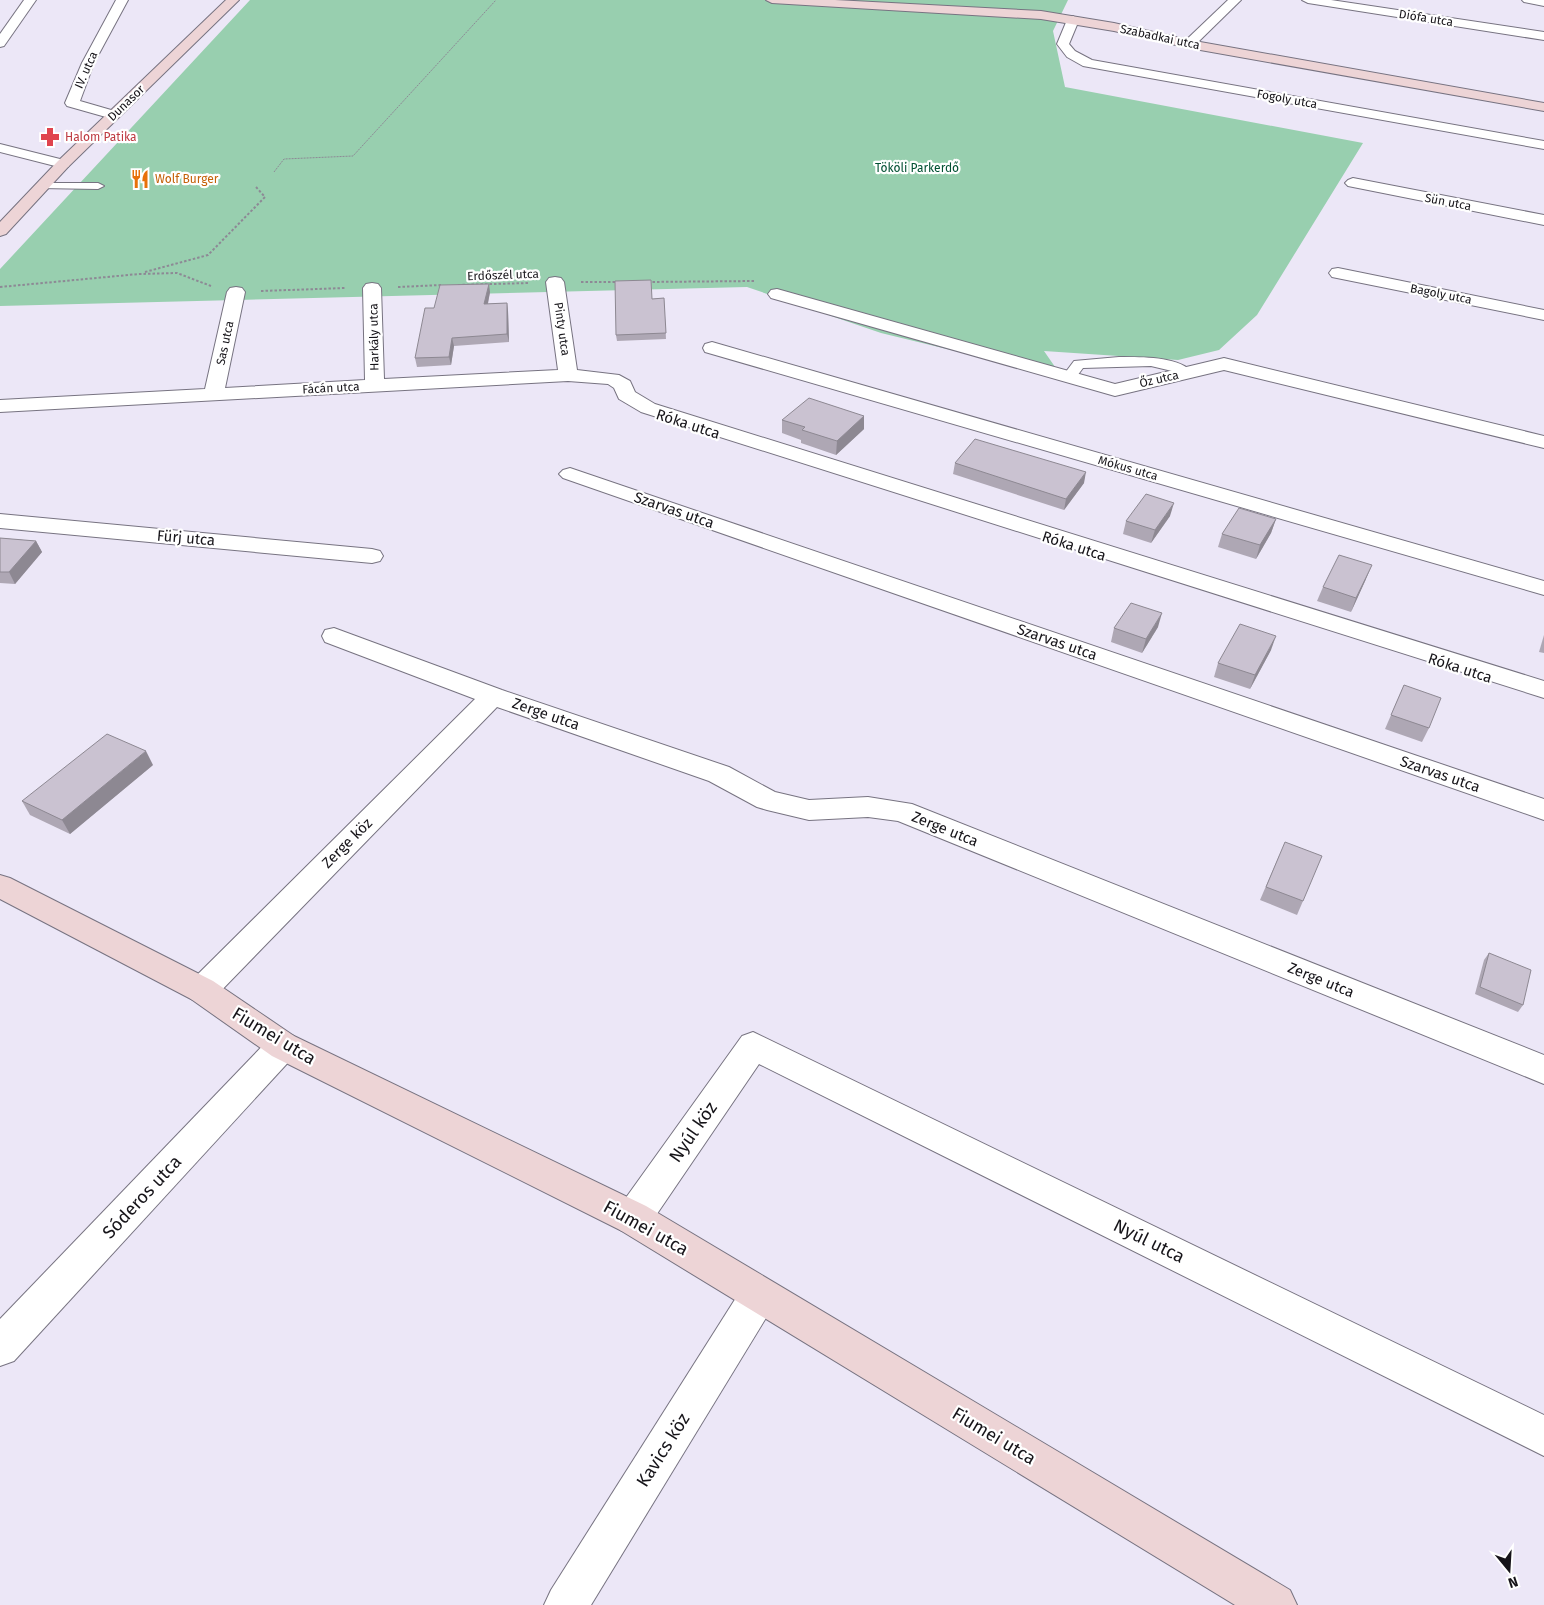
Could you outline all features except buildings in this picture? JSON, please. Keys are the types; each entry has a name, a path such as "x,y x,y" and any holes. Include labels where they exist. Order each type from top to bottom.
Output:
{"street":[{"path":"0,43 30,0"},
{"name":"IV. utca","path":"114,115 72,103 88,63 122,0"},
{"name":"Dunasor","path":"0,231 64,164 233,0"},
{"name":"Szabadkai utca","path":"772,0 1041,15 1114,27 1189,44 1544,107"},
{"path":"1189,44 1235,0"},
{"name":"Diófa utca","path":"1308,0 1544,36"},
{"path":"1528,0 1544,2"},
{"path":"0,22 16,20"},
{"name":"Fogoly utca","path":"1073,20 1063,44 1071,54 1088,63 1544,146"},
{"path":"0,148 64,164"},
{"name":"Sün utca","path":"1352,183 1544,220"},
{"name":"Bagoly utca","path":"1338,273 1544,315"},
{"name":"Pinty utca","path":"555,282 568,375"},
{"name":"Harkály utca","path":"372,288 375,386"},
{"name":"Sas utca","path":"214,394 236,292"},
{"name":"Őz utca","path":"777,294 1115,390 1224,364 1544,442"},
{"name":"Mókus utca","path":"712,348 1544,588"},
{"name":"Fácán utca","path":"0,406 568,375 612,379 623,385 626,395 648,408"},
{"name":"Róka utca","path":"648,408 1544,690"},
{"name":"Róka utca","path":"648,408 646,410 1544,694"},
{"name":"Szarvas utca","path":"570,474 1544,810"},
{"name":"Fürj utca","path":"0,521 372,556"},
{"name":"Zerge utca","path":"334,636 493,696 719,774 767,800 809,810 868,807 902,811 1544,1070"},
{"name":"Zerge köz","path":"202,990 493,696"},
{"name":"Fiumei utca","path":"0,886 202,990 283,1046 633,1218 1274,1605"},
{"name":"Sóderos utca","path":"0,1347 283,1046"},
{"name":"Nyúl köz","path":"633,1218 754,1046"},
{"name":"Nyúl utca","path":"754,1046 1544,1436"},
{"name":"Kavics köz","path":"566,1605 759,1295"}],"lane":[{"path":"43,186 98,186"},
{"path":"1069,377 1080,364 1133,361 1180,367 1186,373"}],"path":[{"path":"274,172 284,159 353,156 496,0"},
{"path":"0,287 139,274 208,256 265,197 256,187"},
{"name":"Erdőszél utca","path":"139,274 178,273 226,292 555,282 620,282"},
{"path":"639,282 756,281 777,294"}],"green space":[{"name":"Tököli Parkerdő","path":"250,0 1068,0 1053,31 1065,87 1363,143 1257,315 1219,350 1178,360 1044,351 1062,377 881,333 747,287 0,306 0,269"}],"place":[{"name":"Halom Patika","path":"50,137"},
{"name":"Wolf Burger","path":"140,179"}]}
